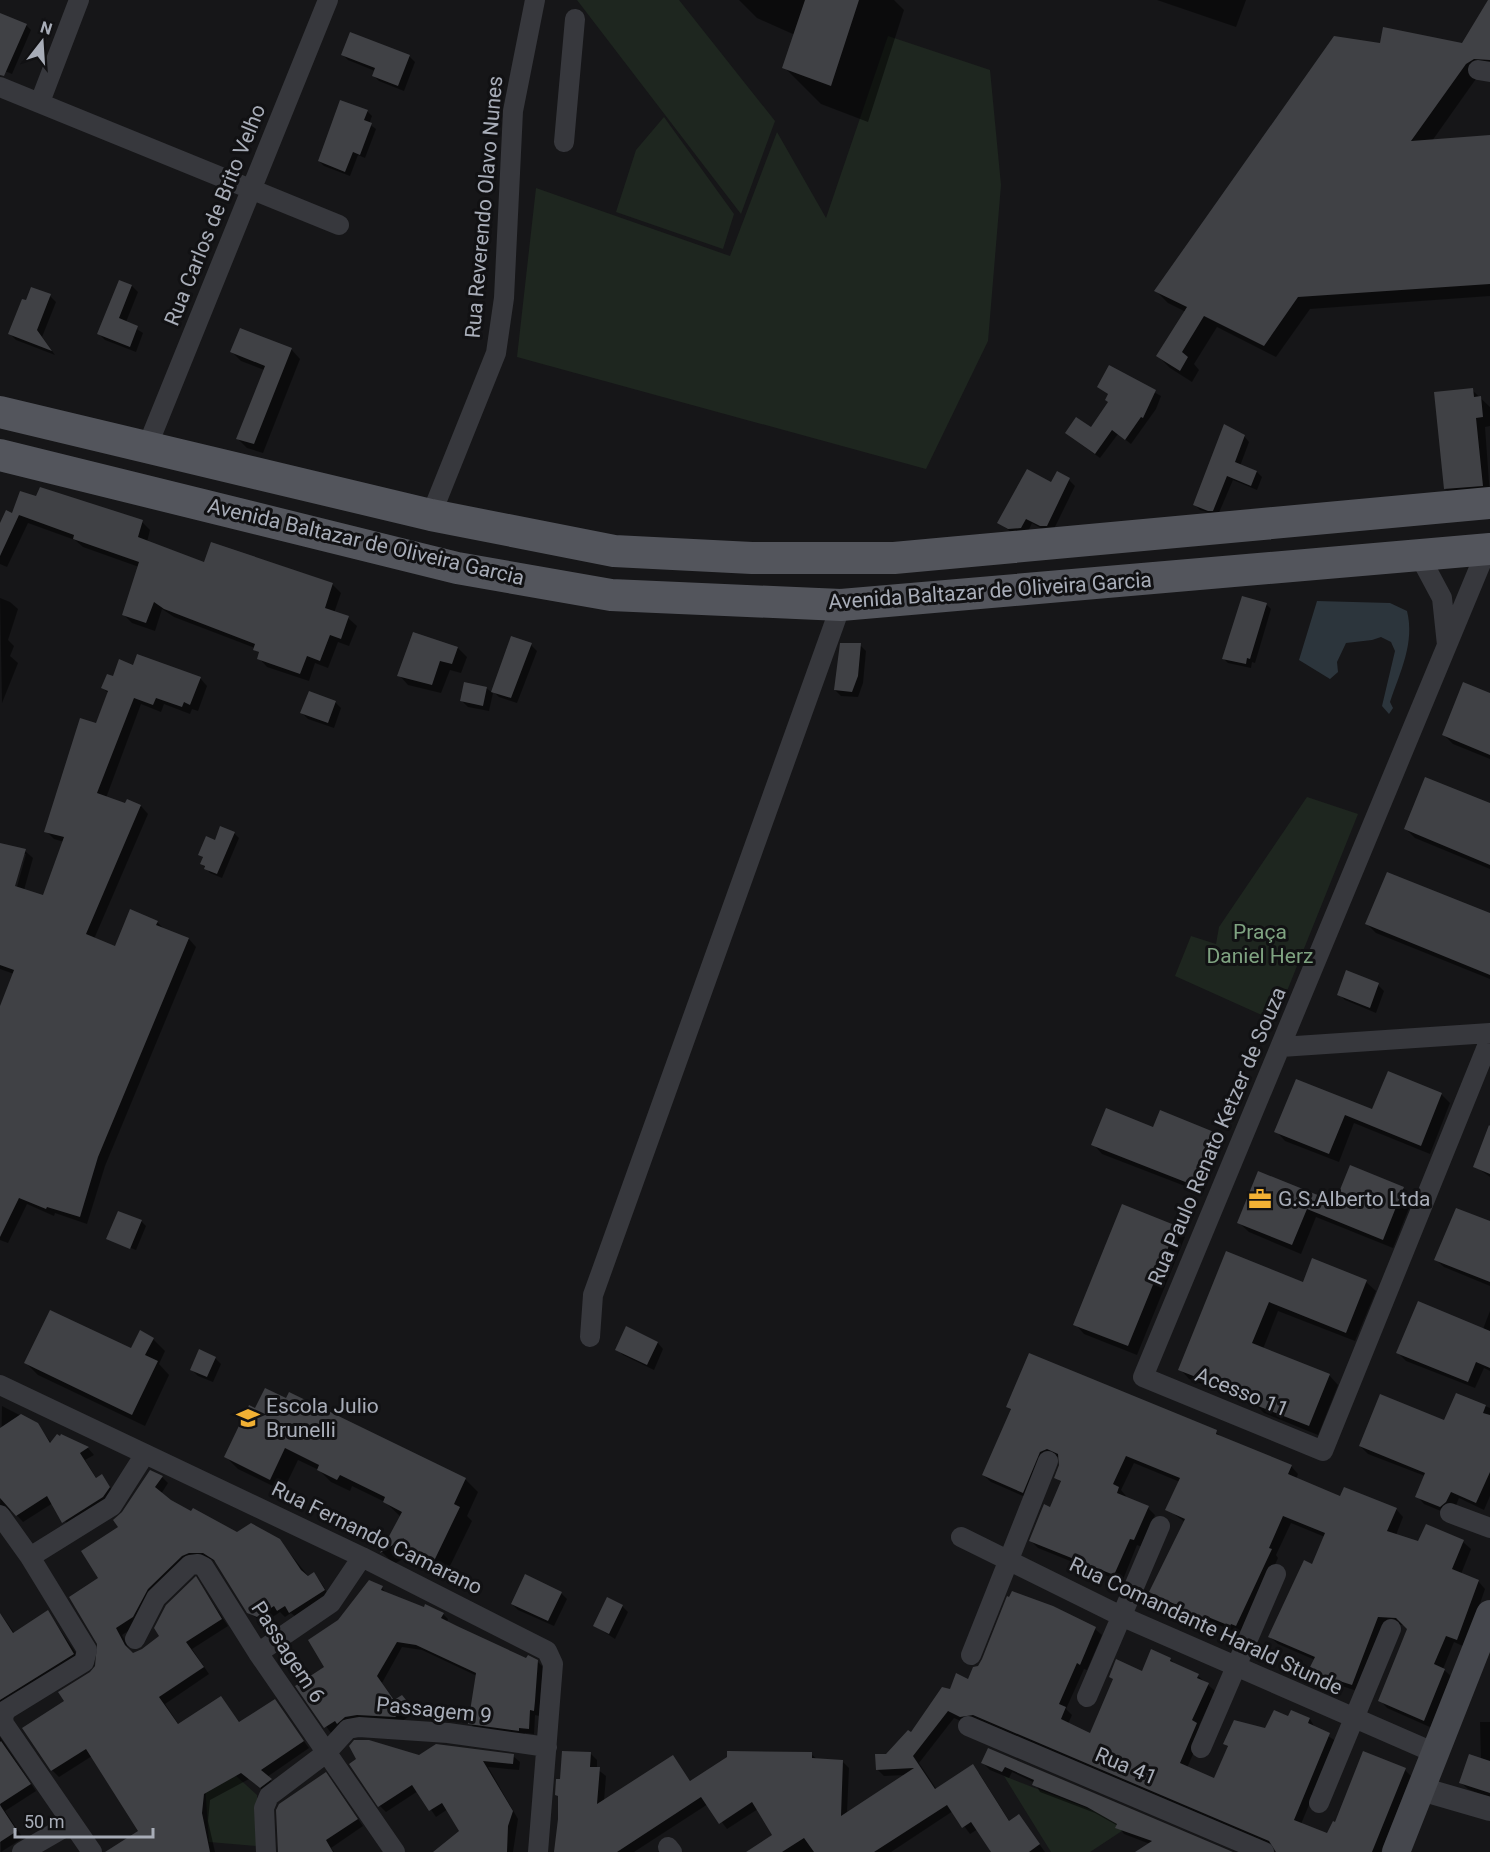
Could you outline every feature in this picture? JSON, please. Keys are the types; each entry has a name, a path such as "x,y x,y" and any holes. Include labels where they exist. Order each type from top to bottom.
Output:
{"main road":[{"name":"Avenida Baltazar de Oliveira Garcia","path":"2,419 147,447 431,515 614,551 752,558 894,558 1490,503"},
{"name":"Avenida Baltazar de Oliveira Garcia","path":"0,455 457,568 611,595 841,605 1488,549"},
{"path":"1395,1852 1435,1753 1485,1641 1490,1614"}],"street":[{"path":"40,102 80,0"},
{"name":"Rua Carlos de Brito Velho","path":"147,447 328,0"},
{"name":"Rua Reverendo Olavo Nunes","path":"431,515 496,353 504,298 513,111 535,0"},
{"path":"564,142 575,20"},
{"path":"0,87 339,225"},
{"name":"Rua Paulo Renato Ketzer de Souza","path":"1143,1377 1488,549"},
{"name":"Rua Paulo Renato Ketzer de Souza","path":"1419,555 1442,598 1447,648"},
{"path":"590,1337 593,1295 841,605"},
{"path":"1281,1047 1490,1033"},
{"name":"Acesso 11","path":"1143,1377 1323,1451 1490,1039"},
{"name":"Rua Fernando Camarano","path":"1,1387 362,1557 547,1651 553,1664 538,1852"},
{"path":"30,1557 112,1506 144,1454"},
{"path":"971,1655 1048,1461"},
{"path":"1450,1513 1490,1528"},
{"path":"0,1515 30,1557 87,1650 84,1662 6,1710 3,1717 4,1724 92,1852"},
{"path":"1087,1697 1160,1526"},
{"name":"Rua Comandante Harald Stunde","path":"961,1537 1121,1616 1435,1753"},
{"path":"258,1653 331,1603 362,1557"},
{"name":"Passagem 6","path":"135,1639 156,1598 190,1565 198,1564 204,1567 258,1653 391,1851"},
{"path":"1201,1748 1276,1574"},
{"path":"1319,1803 1391,1629"},
{"name":"Rua 41","path":"968,1726 1264,1852"},
{"name":"Passagem 9","path":"266,1852 265,1802 269,1796 327,1753 348,1729 359,1727 448,1733 547,1747"},
{"path":"1414,1852 1417,1801 1490,1809"},
{"path":"22,1852 72,1823"}],"green space":[{"path":"577,0 679,0 775,121 741,214"},
{"path":"888,36 990,70 1001,185 988,341 926,469 517,357 536,188 730,256 777,132 826,218"},
{"path":"664,117 734,214 723,249 616,212 636,150"},
{"name":"Praça Daniel Herz","path":"1307,797 1358,814 1275,1021 1175,976 1191,936 1216,944 1219,927"},
{"path":"234,1774 257,1795 257,1846 209,1842 205,1786"},
{"path":"1004,1776 1131,1825 1090,1852 1051,1852"}],"shaded area":[{"path":"1317,601 1390,603 1407,611 1408,646 1390,702 1393,708 1389,714 1382,706 1395,651 1391,642 1381,637 1346,643 1337,662 1338,672 1330,679 1299,660"}],"building":[{"path":"805,0 859,0 831,86 782,68"},
{"path":"1490,0 1490,60 1474,59 1466,64 1411,141 1490,135 1490,284 1298,297 1264,346 1204,316 1182,352 1188,357 1180,371 1156,356 1187,307 1154,291 1334,36 1380,43 1383,27 1462,43"},
{"path":"0,13 27,24 4,76 0,75"},
{"path":"350,32 410,55 398,86 372,76 375,68 341,55"},
{"path":"340,100 368,110 364,120 372,123 360,155 353,152 345,172 318,161"},
{"path":"119,280 132,285 119,318 138,326 130,347 97,334"},
{"path":"31,287 51,294 37,330 52,351 8,334 22,299 26,300"},
{"path":"240,328 292,348 254,444 236,439 265,366 230,352"},
{"path":"1109,365 1156,390 1143,418 1141,417 1125,440 1112,430 1095,454 1065,433 1076,417 1091,427 1108,402 1105,400 1108,394 1097,387"},
{"path":"1473,388 1474,397 1481,396 1483,417 1476,418 1483,486 1444,489 1434,392"},
{"path":"1224,424 1245,435 1235,462 1257,471 1251,486 1227,476 1213,511 1208,511 1193,505"},
{"path":"1027,469 1051,482 1057,471 1070,478 1047,526 1040,526 1026,519 1021,528 1008,529 997,523"},
{"path":"40,487 143,520 138,537 204,562 211,542 333,583 325,608 349,616 341,639 330,635 320,661 307,656 300,674 257,659 259,652 253,650 255,644 164,609 154,602 146,623 122,615 139,562 73,539 74,535 19,515 0,556 0,523 6,510 12,513 20,491 36,496"},
{"path":"1242,596 1267,603 1250,659 1247,658 1246,664 1222,659"},
{"path":"413,632 458,647 452,664 440,661 432,685 397,676"},
{"path":"511,636 532,643 511,698 491,692"},
{"path":"840,643 861,643 858,676 852,692 834,690"},
{"path":"137,654 201,677 190,705 184,702 182,707 156,698 153,705 134,698 97,793 125,803 127,799 141,805 86,934 115,946 130,909 158,921 156,925 189,938 98,1157 80,1217 47,1207 46,1209 19,1198 0,1237 0,1006 14,970 0,965 0,843 26,849 15,886 43,895 64,837 44,832 80,718 96,723 108,691 101,688 107,674 113,676 119,659 133,665"},
{"path":"464,682 487,687 483,706 460,701"},
{"path":"1463,682 1490,693 1490,755 1442,735"},
{"path":"309,691 336,701 328,723 300,713"},
{"path":"1425,777 1490,803 1490,865 1404,829"},
{"path":"220,826 235,832 217,874 204,869 205,866 200,864 203,857 198,855 206,836 215,840"},
{"path":"1387,872 1490,913 1490,975 1365,924"},
{"path":"1346,970 1379,983 1370,1008 1337,995"},
{"path":"1388,1071 1442,1093 1421,1146 1345,1115 1329,1154 1274,1132 1296,1079 1372,1109"},
{"path":"1106,1108 1153,1127 1160,1110 1214,1132 1193,1185 1091,1145"},
{"path":"1490,1126 1490,1174 1473,1167"},
{"path":"1350,1165 1404,1187 1383,1240 1307,1209 1292,1245 1237,1223 1258,1171 1335,1202"},
{"path":"1122,1204 1177,1226 1128,1346 1073,1325"},
{"path":"1456,1208 1490,1221 1490,1282 1434,1260"},
{"path":"118,1211 142,1220 130,1249 106,1239"},
{"path":"1226,1251 1303,1282 1312,1258 1367,1280 1346,1333 1269,1302 1252,1343 1330,1374 1309,1426 1253,1404 1255,1400 1178,1370"},
{"path":"1418,1301 1490,1331 1490,1368 1476,1362 1468,1382 1396,1353"},
{"path":"50,1310 131,1348 140,1330 154,1338 145,1355 158,1361 132,1415 24,1363"},
{"path":"626,1326 658,1342 647,1365 615,1350"},
{"path":"199,1349 216,1357 207,1377 190,1370"},
{"path":"1029,1353 1217,1430 1216,1434 1292,1465 1288,1474 1340,1496 1344,1487 1397,1508 1387,1531 1418,1541 1426,1524 1464,1540 1452,1569 1479,1580 1457,1640 1446,1636 1434,1664 1445,1669 1424,1721 1378,1701 1407,1629 1396,1618 1378,1617 1352,1685 1308,1671 1315,1657 1268,1637 1304,1560 1312,1564 1325,1533 1283,1516 1269,1548 1272,1549 1236,1626 1231,1624 1230,1626 1208,1617 1202,1624 1180,1614 1183,1608 1149,1592 1185,1519 1165,1510 1180,1478 1126,1456 1113,1484 1119,1487 1117,1493 1149,1506 1134,1540 1130,1539 1114,1575 1029,1541 1044,1504 1050,1507 1061,1481 1054,1478 1059,1465 1058,1454 1047,1449 1040,1452 1023,1493 982,1475 1011,1409 1006,1407"},
{"path":"265,1388 286,1398 289,1392 466,1478 454,1504 460,1507 434,1561 400,1544 404,1538 380,1553 402,1512 383,1502 385,1497 340,1475 337,1480 317,1470 319,1465 285,1448 270,1480 224,1457 249,1405 255,1408"},
{"path":"1456,1393 1486,1405 1483,1413 1490,1415 1490,1472 1476,1503 1451,1492 1446,1502 1440,1507 1415,1497 1425,1473 1359,1446 1380,1394 1444,1420"},
{"path":"21,1414 38,1423 50,1443 57,1434 60,1436 61,1434 89,1447 80,1453 96,1478 102,1474 110,1487 103,1497 62,1523 47,1496 16,1516 0,1498 0,1428"},
{"path":"150,1470 163,1476 155,1487 171,1500 191,1511 193,1508 237,1532 251,1523 280,1539 301,1570 308,1576 314,1572 325,1590 289,1613 285,1606 277,1611 274,1606 257,1617 247,1613 214,1560 203,1553 189,1553 182,1556 148,1589 133,1617 116,1628 125,1645 133,1653 142,1649 159,1636 154,1628 166,1605 196,1576 222,1619 186,1642 204,1667 159,1697 178,1724 221,1696 239,1722 275,1699 304,1741 261,1770 272,1779 260,1788 241,1773 204,1794 202,1813 210,1852 105,1852 138,1831 86,1749 51,1771 22,1728 64,1701 58,1692 90,1672 95,1666 97,1644 69,1597 98,1578 81,1551 118,1527 113,1520 122,1512"},
{"path":"525,1574 562,1592 548,1621 511,1604"},
{"path":"369,1580 383,1586 381,1590 424,1607 425,1604 444,1613 441,1618 457,1626 526,1658 528,1655 538,1660 534,1711 530,1710 529,1729 519,1728 519,1731 468,1724 476,1673 416,1645 397,1642 377,1676 394,1700 402,1695 411,1706 395,1717 357,1715 345,1717 337,1724 335,1721 324,1728 295,1686 324,1667 308,1640 338,1620"},
{"path":"1012,1591 1053,1606 1096,1627 1080,1665 1077,1663 1059,1704 1066,1707 1061,1719 1090,1733 1113,1679 1109,1677 1116,1659 1142,1671 1151,1649 1171,1658 1170,1661 1199,1674 1197,1678 1209,1683 1192,1720 1197,1723 1180,1763 1214,1778 1228,1746 1223,1744 1234,1720 1265,1728 1274,1710 1288,1716 1291,1710 1310,1718 1308,1723 1330,1733 1294,1820 1327,1833 1333,1821 1335,1822 1363,1751 1406,1768 1372,1852 1276,1852 1269,1841 973,1715 960,1717 948,1711 913,1756 935,1789 973,1764 1009,1821 1019,1814 1040,1844 1029,1852 991,1852 971,1822 962,1828 947,1805 874,1852 814,1852 804,1838 782,1852 746,1852 772,1835 752,1802 719,1824 701,1797 617,1852 554,1852 558,1819 556,1779 560,1779 562,1751 591,1752 590,1767 600,1767 597,1804 673,1755 690,1781 727,1757 727,1751 812,1752 812,1758 843,1760 841,1816 914,1768 876,1770 875,1754 886,1754 908,1730 911,1732 942,1687 950,1689 956,1673 968,1679 973,1667 978,1666 982,1659 1007,1596 1009,1597"},
{"path":"607,1597 623,1605 609,1634 593,1626"},
{"path":"48,1610 74,1654 0,1700 0,1613 13,1633"},
{"path":"354,1740 369,1740 419,1755 436,1744 514,1754 513,1764 483,1761 513,1811 508,1826 507,1852 433,1852 459,1831 442,1803 429,1811 412,1785 378,1807 349,1764 356,1759 349,1746"},
{"path":"0,1742 31,1784 0,1804"},
{"path":"988,1748 1233,1852 1135,1852 1152,1841 1115,1828 1117,1824 1087,1807 1032,1785 1034,1780 1005,1767 1002,1772 981,1763"},
{"path":"1469,1754 1490,1761 1490,1793 1459,1783"},
{"path":"326,1772 358,1819 326,1840 333,1852 278,1852 276,1810 279,1804"},
{"path":"0,1805 17,1831 0,1842"}],"place":[{"name":"G.S.Alberto Ltda","path":"1260,1199"},
{"name":"Escola Julio Brunelli","path":"248,1418"}]}
